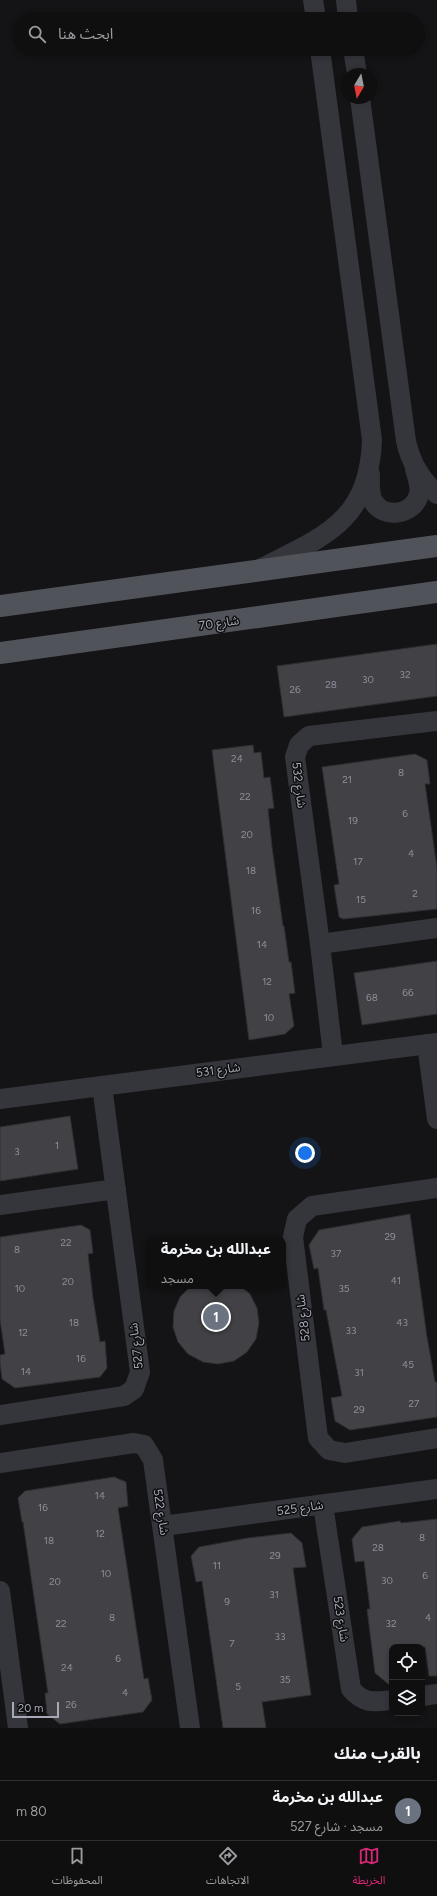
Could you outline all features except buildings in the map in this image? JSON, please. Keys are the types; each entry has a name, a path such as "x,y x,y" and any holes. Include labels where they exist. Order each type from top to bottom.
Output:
{"main road":[{"path":"0,606 437,546"},
{"name":"شارع 70","path":"0,653 437,592"}],"street":[{"path":"313,0 315,12"},
{"path":"346,0 347,12"},
{"path":"321,56 372,440 369,470 373,500 382,510 395,513 408,510 417,500 420,487 406,442 361,104"},
{"path":"354,56 355,68"},
{"path":"413,466 421,478 437,494"},
{"path":"257,570 322,537 333,529 347,514 359,497 369,470"},
{"name":"شارع 532","path":"332,1055 320,944 295,757 299,745 309,736 437,721"},
{"path":"320,944 437,928"},
{"path":"432,1043 437,1120"},
{"name":"شارع 531","path":"0,1099 432,1043"},
{"name":"شارع 527","path":"0,1415 124,1396 134,1389 140,1372 102,1086"},
{"path":"0,1205 116,1188"},
{"name":"شارع 528","path":"437,1188 312,1206 297,1219 293,1236 318,1438 329,1450 345,1454 437,1438"},
{"name":"شارع 522","path":"0,1463 134,1443 144,1445 153,1460 163,1526 186,1727"},
{"name":"شارع 525","path":"163,1526 437,1489"},
{"name":"شارع 523","path":"323,1504 351,1689 360,1698 374,1702 389,1700"},
{"path":"0,1591 18,1728"},
{"path":"425,1696 437,1694"}],"place":[{"name":"عبدالله بن مخرمة","path":"216,1317"}]}
